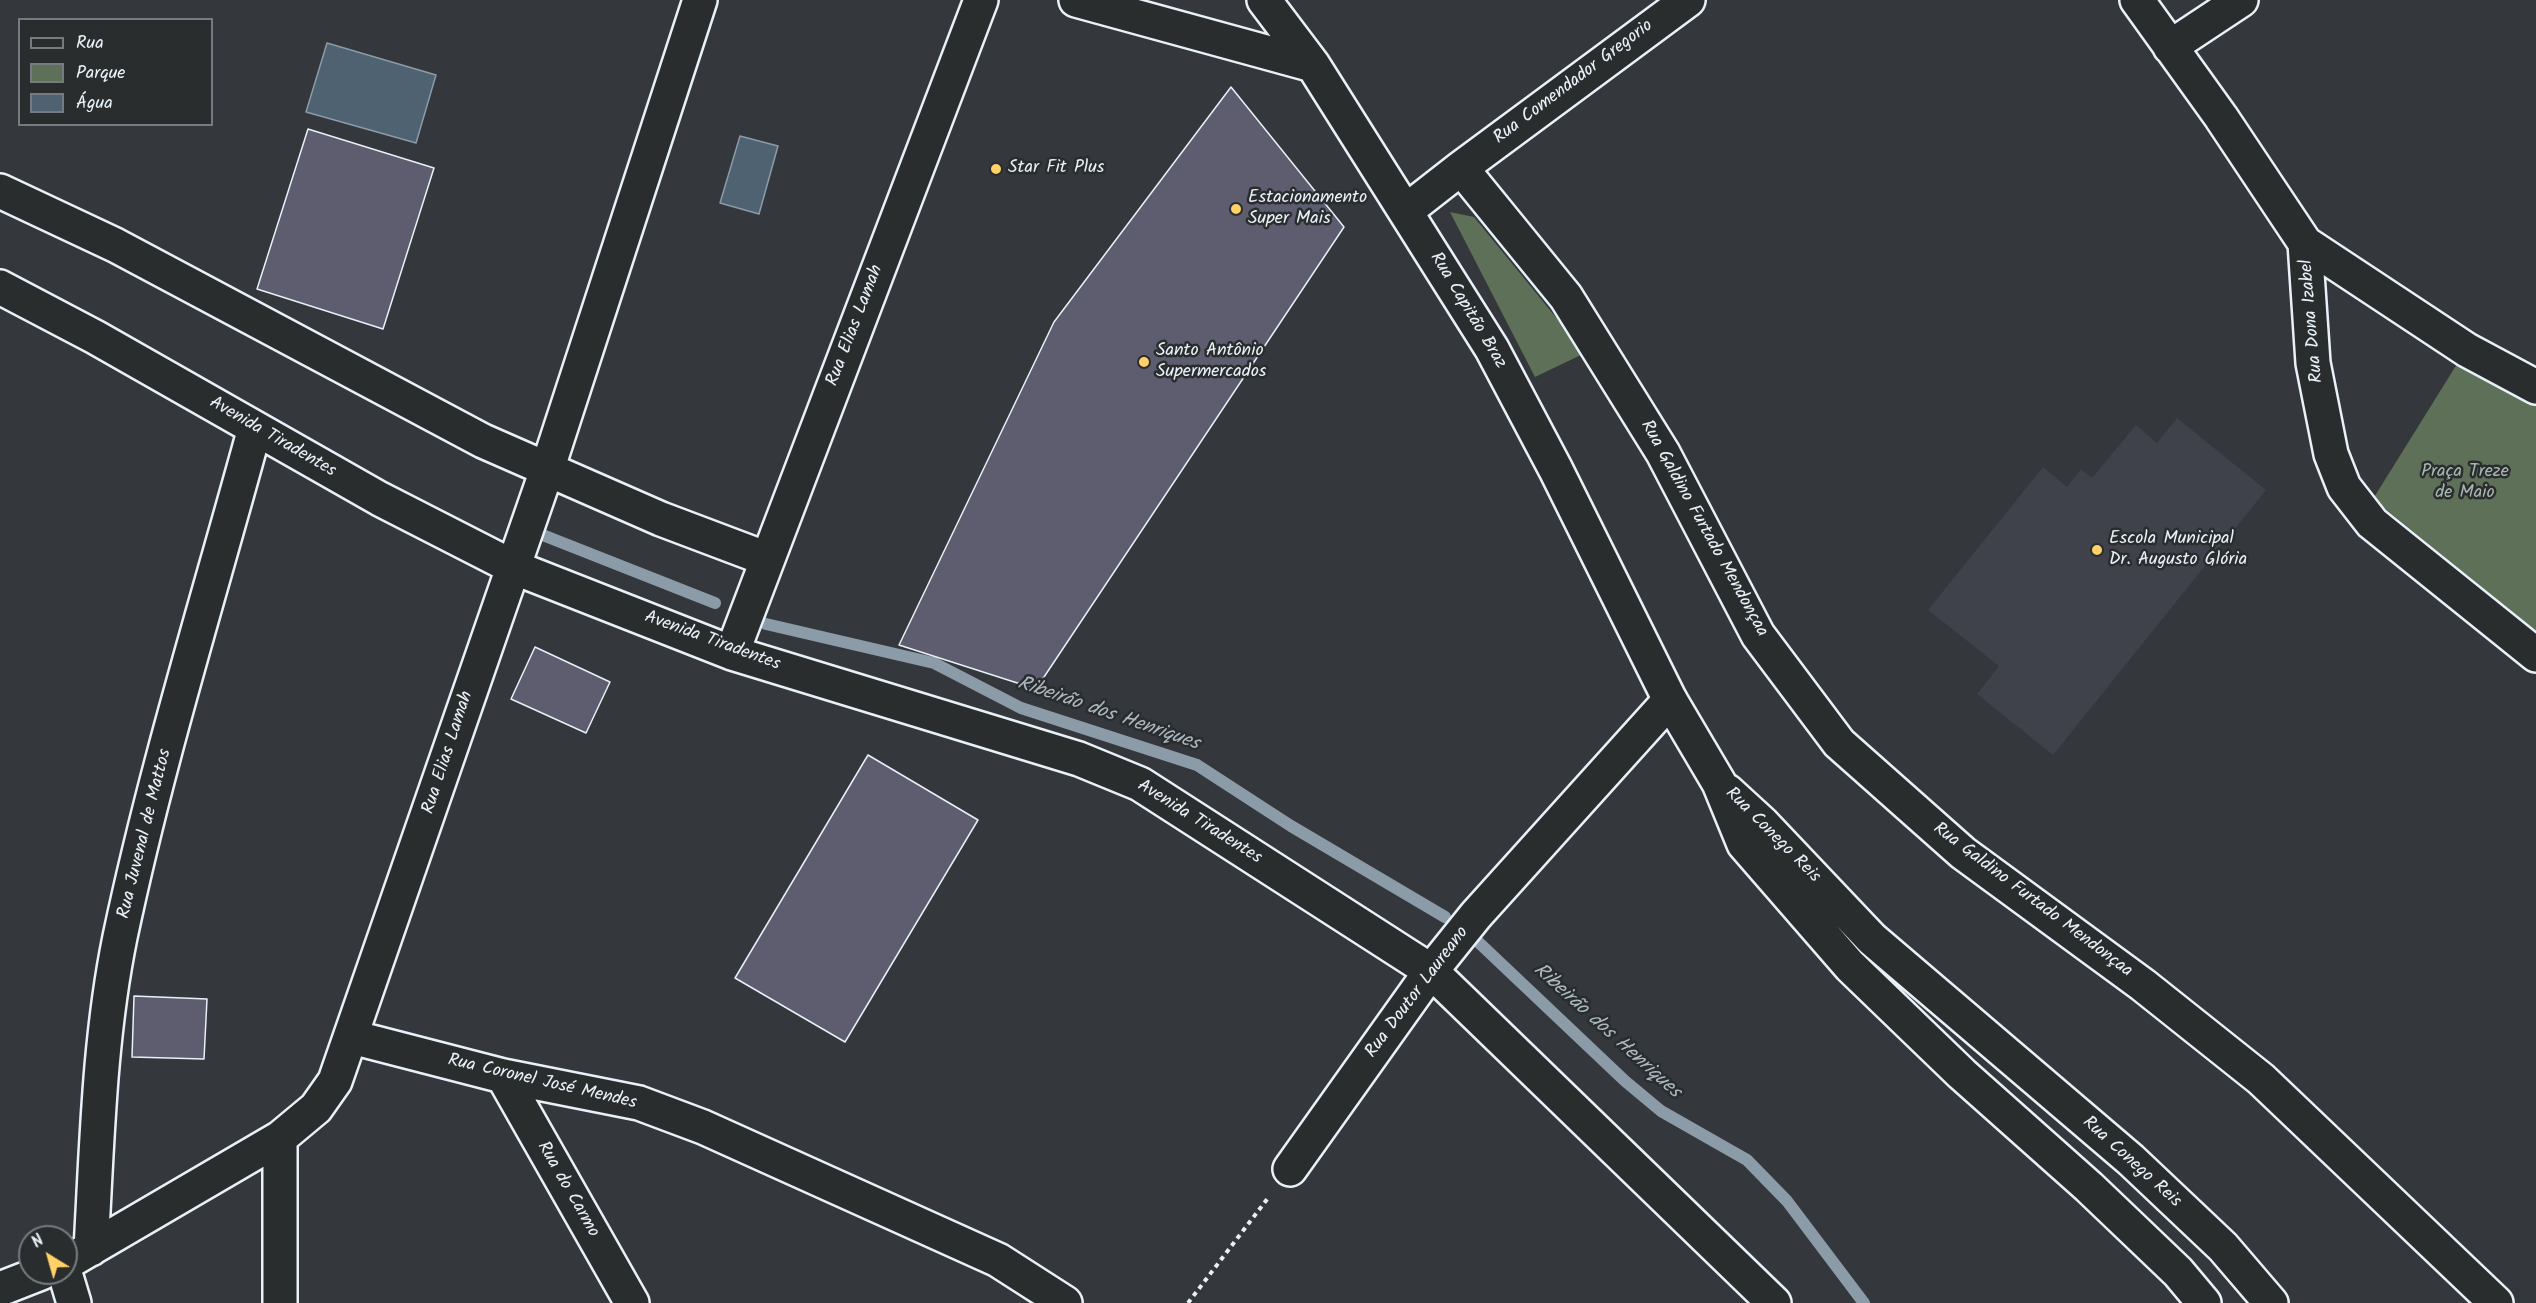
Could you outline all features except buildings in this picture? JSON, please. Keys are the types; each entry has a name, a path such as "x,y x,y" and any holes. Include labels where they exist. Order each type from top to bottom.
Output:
{"street":[{"name":"Rua Elias Lamah","path":"352,1037 548,470 700,0"},
{"name":"Rua Elias Lamah","path":"732,652 981,0"},
{"path":"1076,0 1313,65"},
{"path":"1264,0 1313,65"},
{"name":"Rua Comendador Gregorio","path":"1461,168 1688,0"},
{"name":"Rua Dona Izabel","path":"2137,0 2222,117 2306,243 2313,363 2331,454 2344,487 2372,523 2536,655"},
{"path":"2170,46 2241,0"},
{"name":"Rua Capitão Braz","path":"1313,65 1492,349 1556,470 1670,700 1719,783"},
{"path":"1406,211 1461,168"},
{"name":"Rua Galdino Furtado Mendonçaa","path":"1461,168 1566,297 1664,453 1758,635 1839,743 1963,853 2143,985 2261,1078 2496,1303"},
{"path":"0,191 115,244 472,436 661,519 767,559"},
{"path":"2306,243 2467,350 2536,387"},
{"name":"Avenida Tiradentes","path":"0,287 95,337 380,499 513,567 732,652 1079,759 1140,784 1431,971 1774,1303"},
{"name":"Rua Juvenal de Mattos","path":"79,1256 102,1058 120,939 159,775 255,428"},
{"name":"Rua Doutor Laureano","path":"1290,1169 1431,971 1476,915 1670,700"},
{"name":"Rua Conego Reis","path":"1719,783 1744,844 1850,966 1962,1074 2089,1187 2178,1272 2204,1303"},
{"name":"Rua Conego Reis","path":"1719,783 1763,824 1872,939 2131,1160 2223,1247 2271,1303"},
{"path":"79,1256 280,1138 316,1108 335,1080 352,1037"},
{"name":"Rua Coronel José Mendes","path":"352,1037 503,1076 639,1103 703,1127 998,1260 1065,1303"},
{"name":"Rua do Carmo","path":"503,1076 632,1303"},
{"path":"280,1138 278,1290 280,1303"},
{"path":"0,1289 18,1282"},
{"path":"69,1285 74,1303"}],"path":[{"path":"1188,1303 1290,1169"}],"shaded area":[{"name":"Escola Municipal Dr. Augusto Glória","path":"2177,418 2266,490 2053,755 1977,694 1999,666 1928,610 2043,467 2067,487 2081,469 2092,478 2136,425 2157,443"}],"green space":[{"path":"1450,212 1474,217 1585,353 1535,377"},
{"name":"Praça Treze de Maio","path":"2462,356 2536,397 2536,631 2373,499"}],"water":[{"path":"327,43 436,75 416,143 306,112"},
{"path":"740,136 778,146 759,214 720,203"}],"waterway":[{"name":"Ribeirão dos Henriques","path":"535,532 715,603"},
{"name":"Ribeirão dos Henriques","path":"766,624 934,663 1021,708 1197,765 1291,826 1445,917"},
{"name":"Ribeirão dos Henriques","path":"1474,938 1625,1081 1661,1111 1747,1160 1787,1201 1864,1303"}],"place":[{"name":"Star Fit Plus","path":"996,169"},
{"name":"Estacionamento Super Mais","path":"1236,209"},
{"name":"Santo Antônio Supermercados","path":"1144,362"},
{"name":"Escola Municipal Dr. Augusto Glória","path":"2097,550"}]}
